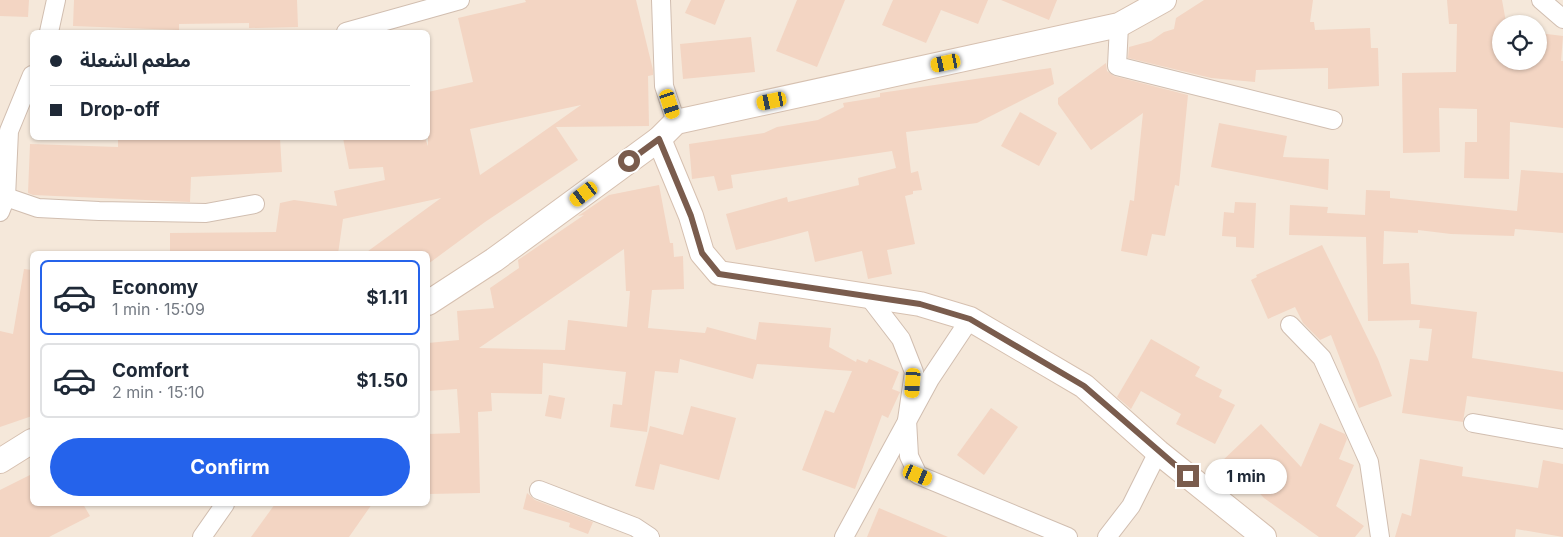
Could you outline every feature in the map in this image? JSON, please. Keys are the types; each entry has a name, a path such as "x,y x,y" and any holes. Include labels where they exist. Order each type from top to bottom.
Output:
{"street":[{"path":"49,30 56,0"},
{"path":"353,30 460,0"},
{"path":"661,0 664,86 676,122"},
{"path":"430,302 494,260 659,139 676,122 1119,25 1164,0"},
{"path":"1541,0 1563,19"},
{"path":"1119,25 1117,66 1333,120"},
{"path":"30,79 5,133 3,204 99,211 206,213 255,204"},
{"path":"659,139 691,216 702,253 719,274 920,304 970,319 1084,386 1158,452 1264,537"},
{"path":"868,296 901,339 914,372 907,420 909,456 918,475 1068,537"},
{"path":"844,537 930,379 970,319"},
{"path":"1290,324 1322,358 1370,462 1380,537"},
{"path":"1473,423 1563,438"},
{"path":"0,461 30,442"},
{"path":"1107,537 1131,506 1158,452"},
{"path":"539,490 635,527 650,537"},
{"path":"202,537 224,506"}],"shaded area":[{"path":"0,0 1563,0 1563,537 0,537"}],"building":[{"path":"0,0 29,0 28,17 0,16"},
{"path":"74,0 297,0 298,27 249,28 249,23 179,24 179,30 73,26"},
{"path":"525,0 636,0 653,70 653,75 648,76 649,126 556,127 578,160 485,222 430,263 430,251 368,251 441,198 343,219 338,251 170,251 170,233 276,232 280,203 294,200 337,206 334,191 385,180 383,167 349,169 343,140 426,140 428,146 428,140 430,140 430,92 473,82 458,18 526,2","holes":["581,105 523,146 480,175 470,129"]},
{"path":"691,0 725,0 715,25 685,13"},
{"path":"797,0 845,0 817,67 776,51"},
{"path":"893,0 988,0 978,24 941,10 926,43 882,25"},
{"path":"1001,0 1057,0 1049,20"},
{"path":"1204,0 1313,0 1310,22 1314,22 1315,30 1370,28 1371,48 1378,48 1379,86 1328,89 1328,68 1256,70 1255,82 1211,78 1128,58 1129,47 1151,41 1164,32 1174,29 1176,18"},
{"path":"1447,0 1502,0 1505,15 1492,15 1492,70 1547,70 1547,34 1563,36 1561,61 1563,61 1563,128 1510,122 1509,179 1464,178 1465,142 1477,142 1477,109 1439,108 1440,152 1403,153 1402,73 1456,72 1457,24 1449,24"},
{"path":"751,37 755,72 683,79 680,44"},
{"path":"1106,63 1107,71 1114,76 1188,95 1179,186 1175,185 1165,236 1152,234 1147,256 1121,251 1130,200 1134,201 1143,113 1091,150 1058,104 1058,98"},
{"path":"1051,68 1054,84 977,123 906,132 911,173 918,171 922,190 913,191 913,194 905,196 915,244 887,250 892,274 868,279 862,251 815,262 808,231 736,250 726,214 787,197 788,202 859,185 858,178 896,168 892,151 731,175 733,188 718,191 714,176 692,179 689,144 764,133 777,127 818,120 844,107 843,103 880,97 880,93"},
{"path":"1020,112 1057,133 1039,166 1001,146"},
{"path":"1219,123 1287,136 1283,157 1329,159 1328,190 1211,167"},
{"path":"118,140 280,140 282,172 191,177 190,202 33,195 28,193 30,144 118,147"},
{"path":"1521,170 1563,173 1563,233 1515,229 1514,236 1451,234 1418,230 1418,233 1384,231 1383,264 1409,263 1411,304 1477,312 1472,358 1563,372 1563,410 1467,396 1463,422 1402,413 1410,359 1428,361 1432,329 1419,328 1420,320 1368,321 1366,237 1289,235 1290,205 1328,207 1327,213 1365,215 1366,190 1390,191 1390,198 1517,211"},
{"path":"659,185 670,243 673,243 674,257 683,256 684,289 652,290 648,328 705,333 707,327 756,340 759,322 831,328 829,347 856,362 857,359 867,363 869,359 899,372 892,389 900,392 888,418 882,415 855,489 802,470 825,410 834,413 852,371 757,364 753,379 680,359 678,373 655,371 647,432 610,427 613,404 622,405 626,372 543,363 542,394 491,393 492,411 478,412 480,493 430,494 430,434 460,433 457,389 430,391 430,343 459,340 457,311 494,308 490,288 519,268 518,260 584,215 578,216 609,195","holes":["624,249 626,291 630,291 627,327 568,320 565,350 479,348"]},
{"path":"1235,202 1256,203 1254,248 1236,247 1236,237 1222,236 1224,212 1234,213"},
{"path":"1322,245 1378,359 1392,396 1359,408 1331,335 1320,340 1303,323 1295,307 1268,319 1251,280 1257,277 1256,275"},
{"path":"24,269 30,270 30,417 0,427 0,331 13,334"},
{"path":"1151,339 1200,367 1195,376 1222,390 1219,397 1235,405 1215,444 1176,424 1181,414 1141,391 1131,409 1117,397"},
{"path":"549,395 565,398 561,419 545,416"},
{"path":"691,406 736,418 719,480 660,464 654,490 635,486 650,426 683,435"},
{"path":"991,408 1018,427 984,475 957,455"},
{"path":"1320,423 1345,434 1347,439 1339,459 1354,465 1336,506 1364,526 1355,537 1319,537 1264,498 1244,477 1239,482 1221,462 1261,424 1301,467"},
{"path":"1420,459 1463,467 1462,476 1538,488 1543,460 1563,464 1563,537 1516,529 1515,537 1395,537 1402,513 1411,516"},
{"path":"30,475 30,506 84,506 90,516 49,537 0,537 0,490"},
{"path":"527,493 535,500 593,522 588,534 569,527 570,523 523,509"},
{"path":"274,506 371,506 349,537 251,537"},
{"path":"879,508 948,537 867,537"}],"route":[{"path":"629,161 659,139 691,216 702,253 719,274 920,304 970,319 1084,386 1188,476"}]}
